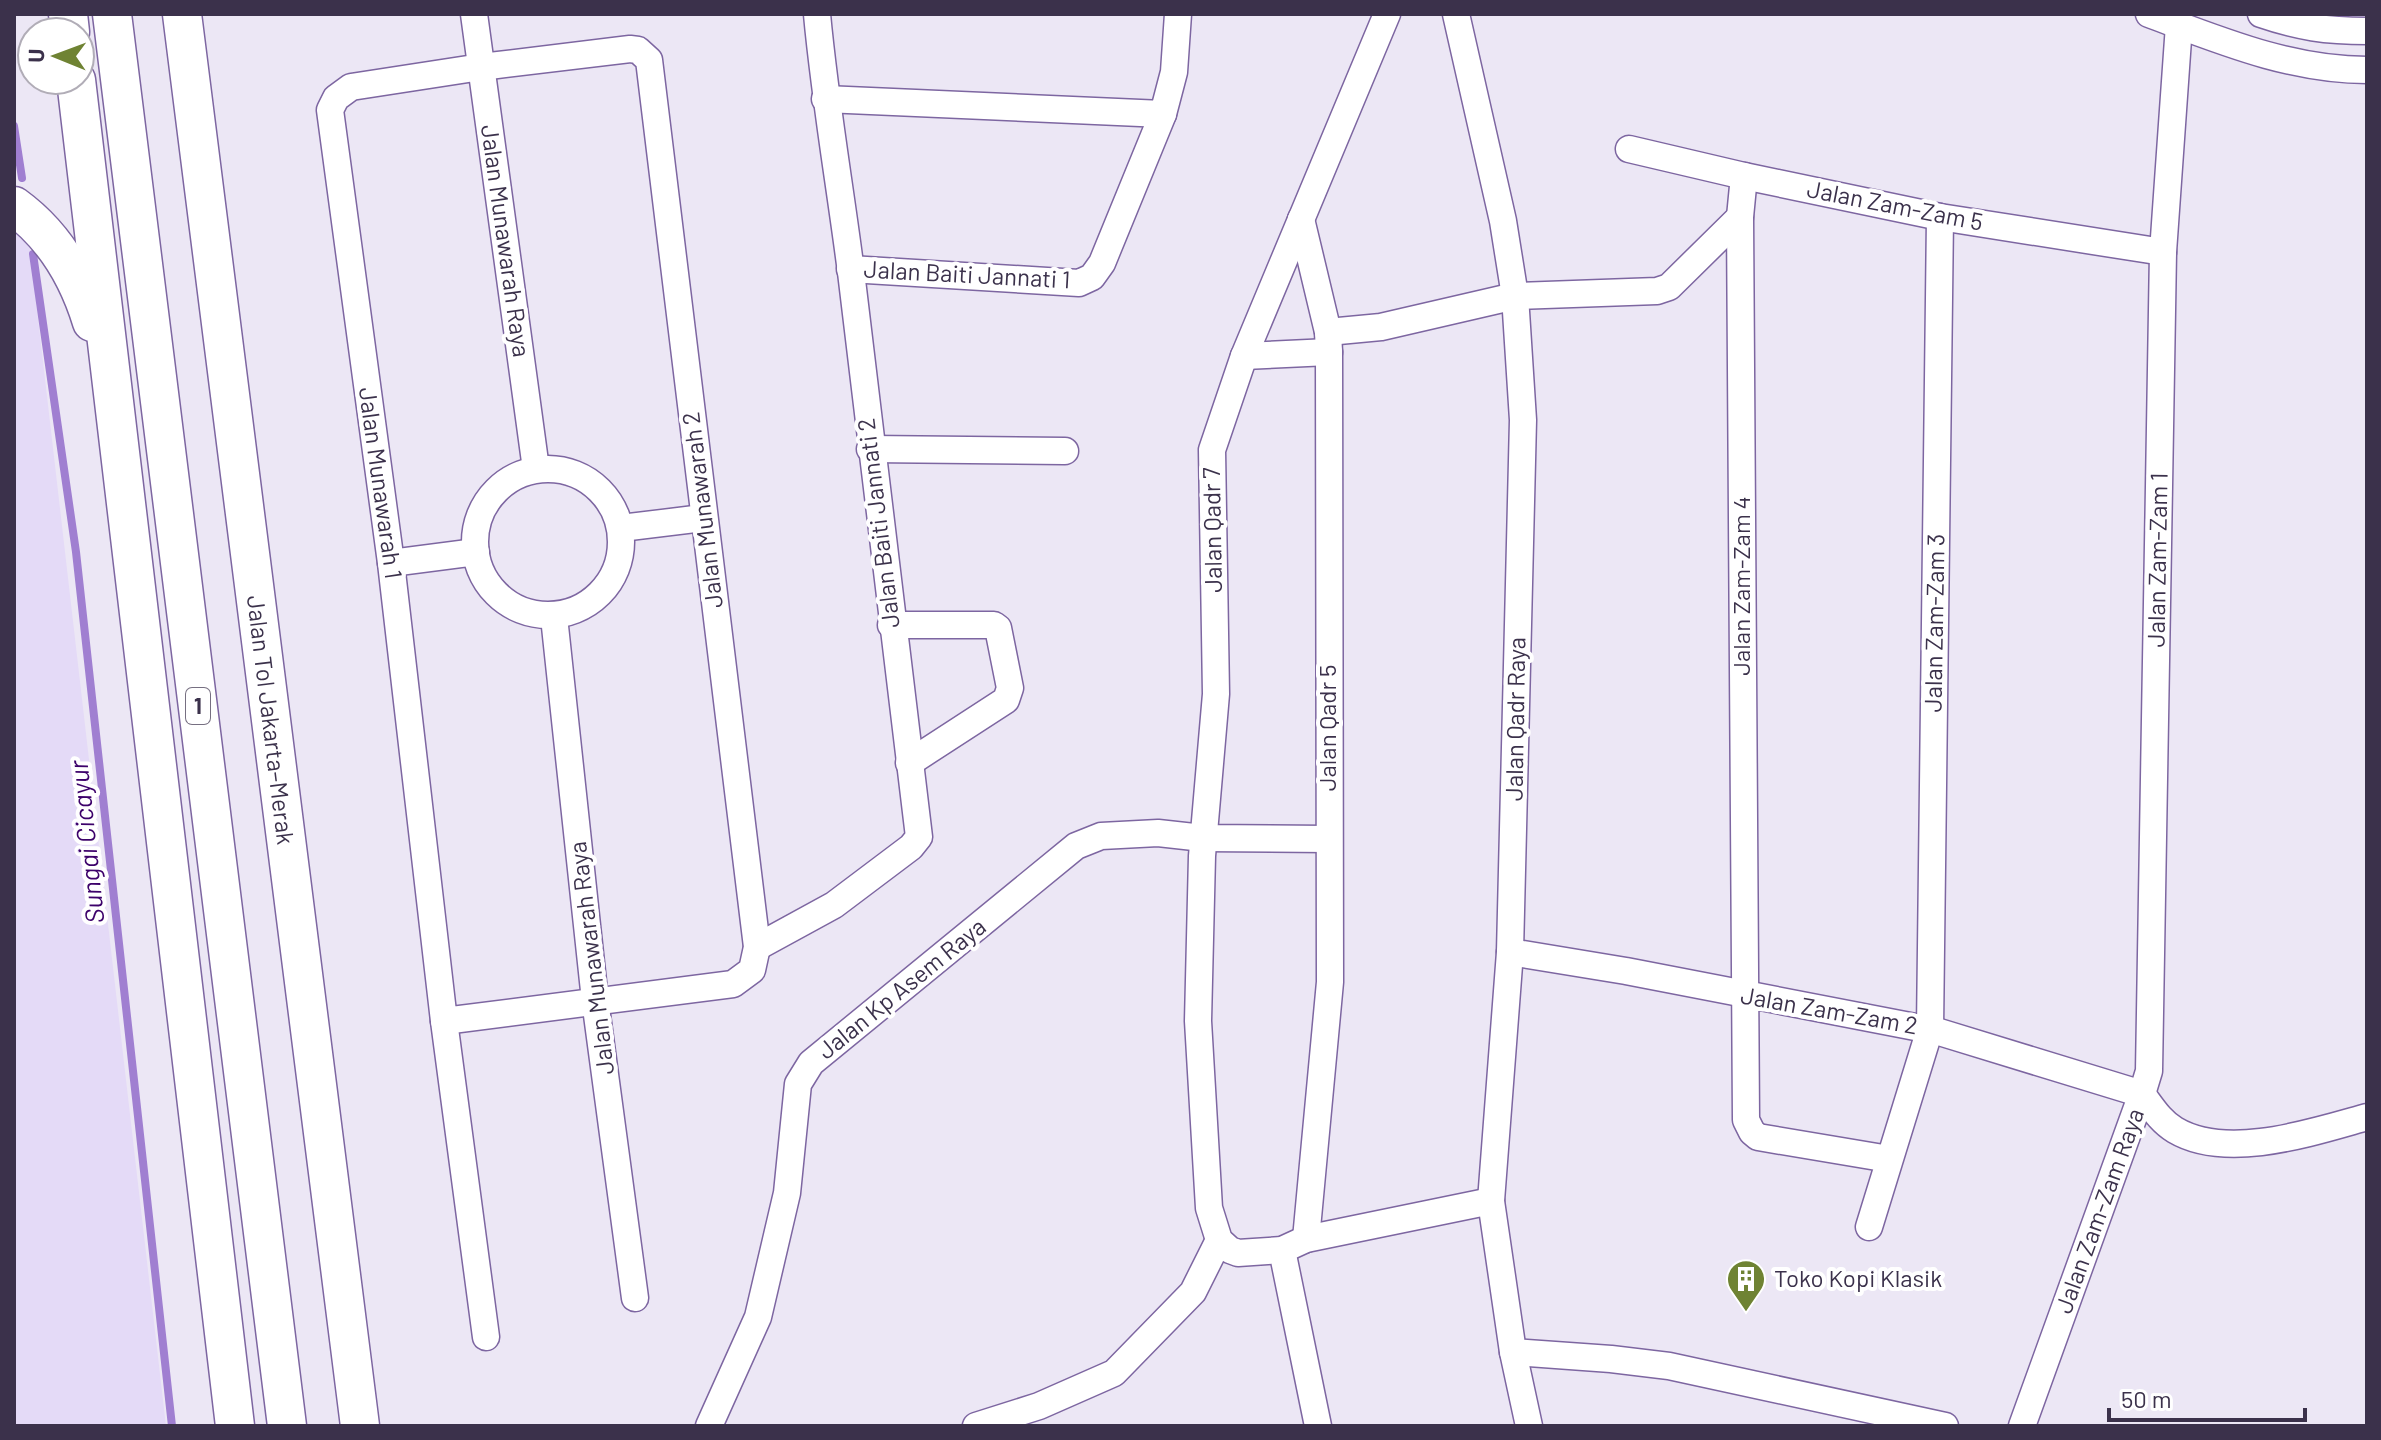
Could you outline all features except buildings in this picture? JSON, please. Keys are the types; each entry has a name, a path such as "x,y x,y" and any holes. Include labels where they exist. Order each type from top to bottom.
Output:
{"highway":[{"name":"1","path":"112,14 287,1426"},
{"name":"Jalan Tol Jakarta–Merak","path":"182,14 360,1426"},
{"path":"78,96 235,1426"},
{"path":"14,206 36,222 59,251 78,283 113,386"},
{"path":"354,1374 367,1426"}],"street":[{"name":"Jalan Munawarah Raya","path":"474,14 536,469"},
{"name":"Jalan Baiti Jannati 2","path":"757,947 834,905 911,847 919,837 850,269 825,99 817,14"},
{"name":"Jalan Baiti Jannati 1","path":"850,269 1079,283 1092,277 1102,263 1163,114 1174,72 1178,14"},
{"name":"Jalan Qadr 7","path":"1228,1246 1209,1208 1199,1078 1202,847 1216,694 1212,450 1244,356 1387,14"},
{"name":"Jalan Qadr Raya","path":"1456,14 1503,221 1515,296 1523,420 1510,952 1491,1201 1513,1352 1529,1426"},
{"path":"2149,14 2254,52 2320,67 2367,70"},
{"path":"2261,14 2294,26 2326,31 2367,31"},
{"name":"Jalan Zam-Zam 1","path":"2142,1094 2149,1071 2163,252 2179,25"},
{"name":"Jalan Munawarah 2","path":"481,67 630,49 638,50 649,60 757,947"},
{"name":"Jalan Munawarah 1","path":"481,67 351,87 336,98 330,110 391,563 444,1021 486,1337"},
{"path":"825,99 1163,114"},
{"name":"Jalan Zam-Zam 5","path":"1629,149 1940,217 2163,252"},
{"name":"Jalan Zam-Zam 4","path":"1744,176 1740,217 1746,1120 1758,1137 1889,1159"},
{"path":"1244,356 1329,342 1515,296 1657,291 1669,287 1740,217"},
{"name":"Jalan Zam-Zam 3","path":"1869,1227 1930,1029 1940,217"},
{"name":"Jalan Qadr 5","path":"1301,219 1329,342 1330,982 1294,1245 1318,1426"},
{"path":"870,449 1065,451"},
{"path":"536,469 565,470 591,481 611,502 621,528 620,560 607,588 584,608 554,617 526,613 502,600 484,579 476,552 476,530 483,508 497,490 515,476 536,469"},
{"path":"621,528 703,518"},
{"path":"391,563 476,552"},
{"name":"Jalan Munawarah Raya","path":"554,617 595,1000 635,1298"},
{"path":"891,625 994,625 998,628 1010,688 1006,700 909,763"},
{"name":"Jalan Kp Asem Raya","path":"709,1426 758,1317 787,1193 798,1084 811,1063 1076,846 1101,836 1144,833 1202,847 1328,839"},
{"path":"444,1021 733,984 752,970 757,947"},
{"name":"Jalan Zam-Zam 2","path":"1510,952 1930,1029 2142,1094"},
{"name":"Jalan Zam-Zam Raya","path":"2142,1094 2159,1117 2176,1130 2202,1141 2263,1143 2367,1117"},
{"name":"Jalan Zam-Zam Raya","path":"2022,1426 2142,1094"},
{"path":"976,1426 1039,1406 1114,1373 1193,1292 1228,1246 1294,1245 1491,1201"},
{"path":"1513,1352 1669,1366 1945,1426"}],"shaded area":[{"path":"24,197 166,1426 14,1426 14,198"}],"waterway":[{"name":"Sungai Cicayur","path":"14,126 22,178"},
{"name":"Sungai Cicayur","path":"33,254 76,552 172,1426"}],"place":[{"name":"Toko Kopi Klasik","path":"1746,1313"}]}
